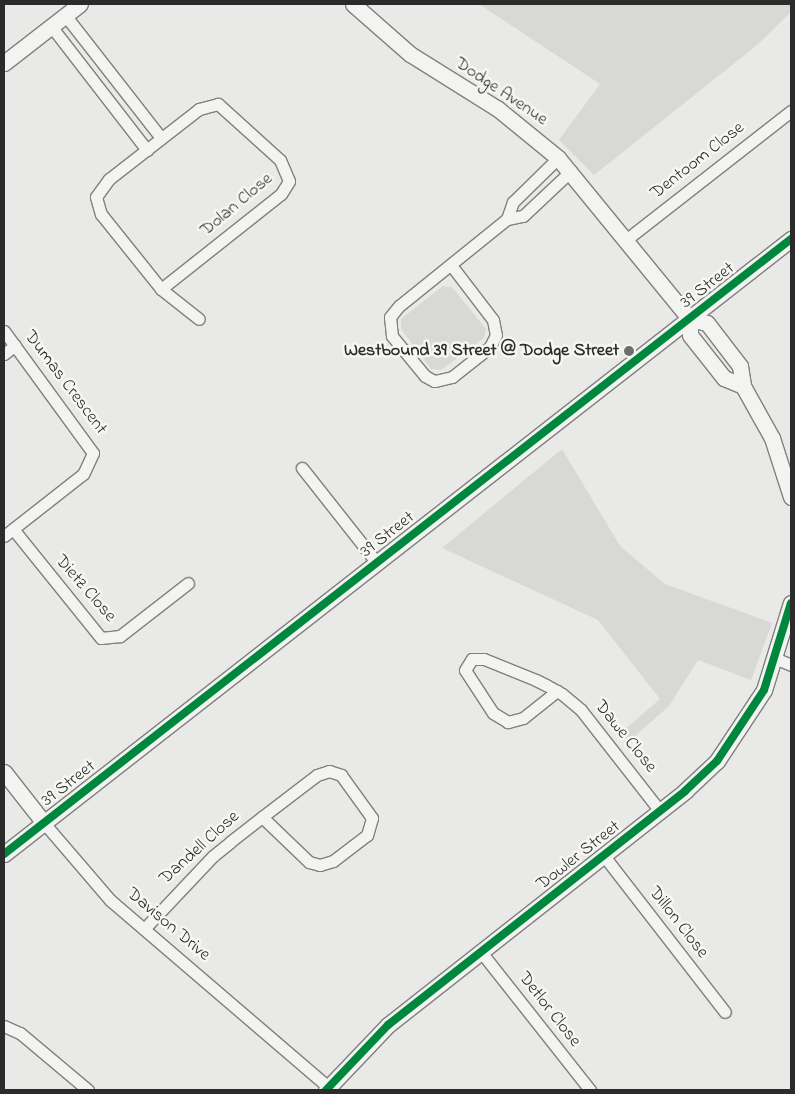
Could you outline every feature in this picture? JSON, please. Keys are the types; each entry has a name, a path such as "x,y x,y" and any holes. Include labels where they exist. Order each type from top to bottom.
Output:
{"street":[{"path":"4,63 80,4"},
{"name":"Dodge Avenue","path":"353,4 410,54 498,108 558,158 627,239 690,319"},
{"path":"65,15 161,138"},
{"path":"51,26 147,150"},
{"path":"100,90 115,79"},
{"name":"Dolan Close","path":"161,289 281,194 289,181 284,164 223,106 206,105 161,138 102,185 96,204 161,289 199,319"},
{"name":"Dentoom Close","path":"627,239 791,111"},
{"path":"507,219 513,202 558,158"},
{"path":"451,266 493,320 496,334 490,347 452,377 434,381 424,376 392,336 389,323 399,306 507,219 523,216 571,171"},
{"name":"39 Street","path":"4,854 791,239"},
{"path":"743,386 724,378 690,335 690,319 707,323 740,366 743,386 772,438 791,497"},
{"name":"Dumas Crescent","path":"4,331 93,452 83,474 8,532"},
{"path":"4,354 15,345"},
{"path":"302,468 377,563"},
{"name":"Dietz Close","path":"8,532 101,638 120,636 188,582"},
{"name":"Dowler Street","path":"327,1088 388,1025 604,856 701,777 734,740 777,659 791,603"},
{"name":"Dawe Close","path":"557,691 523,718 508,722 493,713 465,670 472,659 484,659 557,691 581,710 660,811"},
{"path":"777,659 791,665"},
{"name":"Dandell Close","path":"144,929 200,868 262,817 317,776 334,771 346,778 372,818 367,835 333,861 320,865 309,862 262,817"},
{"name":"Davison Drive","path":"4,772 99,890 327,1088"},
{"name":"Dillon Close","path":"604,856 725,1012"},
{"name":"Detlor Close","path":"481,952 590,1090"},
{"path":"4,1026 20,1033 88,1090"}],"shaded area":[{"path":"479,4 791,4 791,12 756,46 594,175 559,140 600,84"},
{"path":"443,286 452,287 486,329 484,338 441,370 431,369 401,329 401,319"},
{"path":"562,449 620,546 665,584 772,623 751,680 698,660 669,706 626,744 618,735 660,699 598,620 442,548"}],"cycle path":[{"path":"4,854 791,239"},
{"path":"326,1090 388,1025 685,791 717,761 764,690 791,603"}],"place":[{"name":"Westbound 39 Street @ Dodge Street","path":"629,351"}]}
